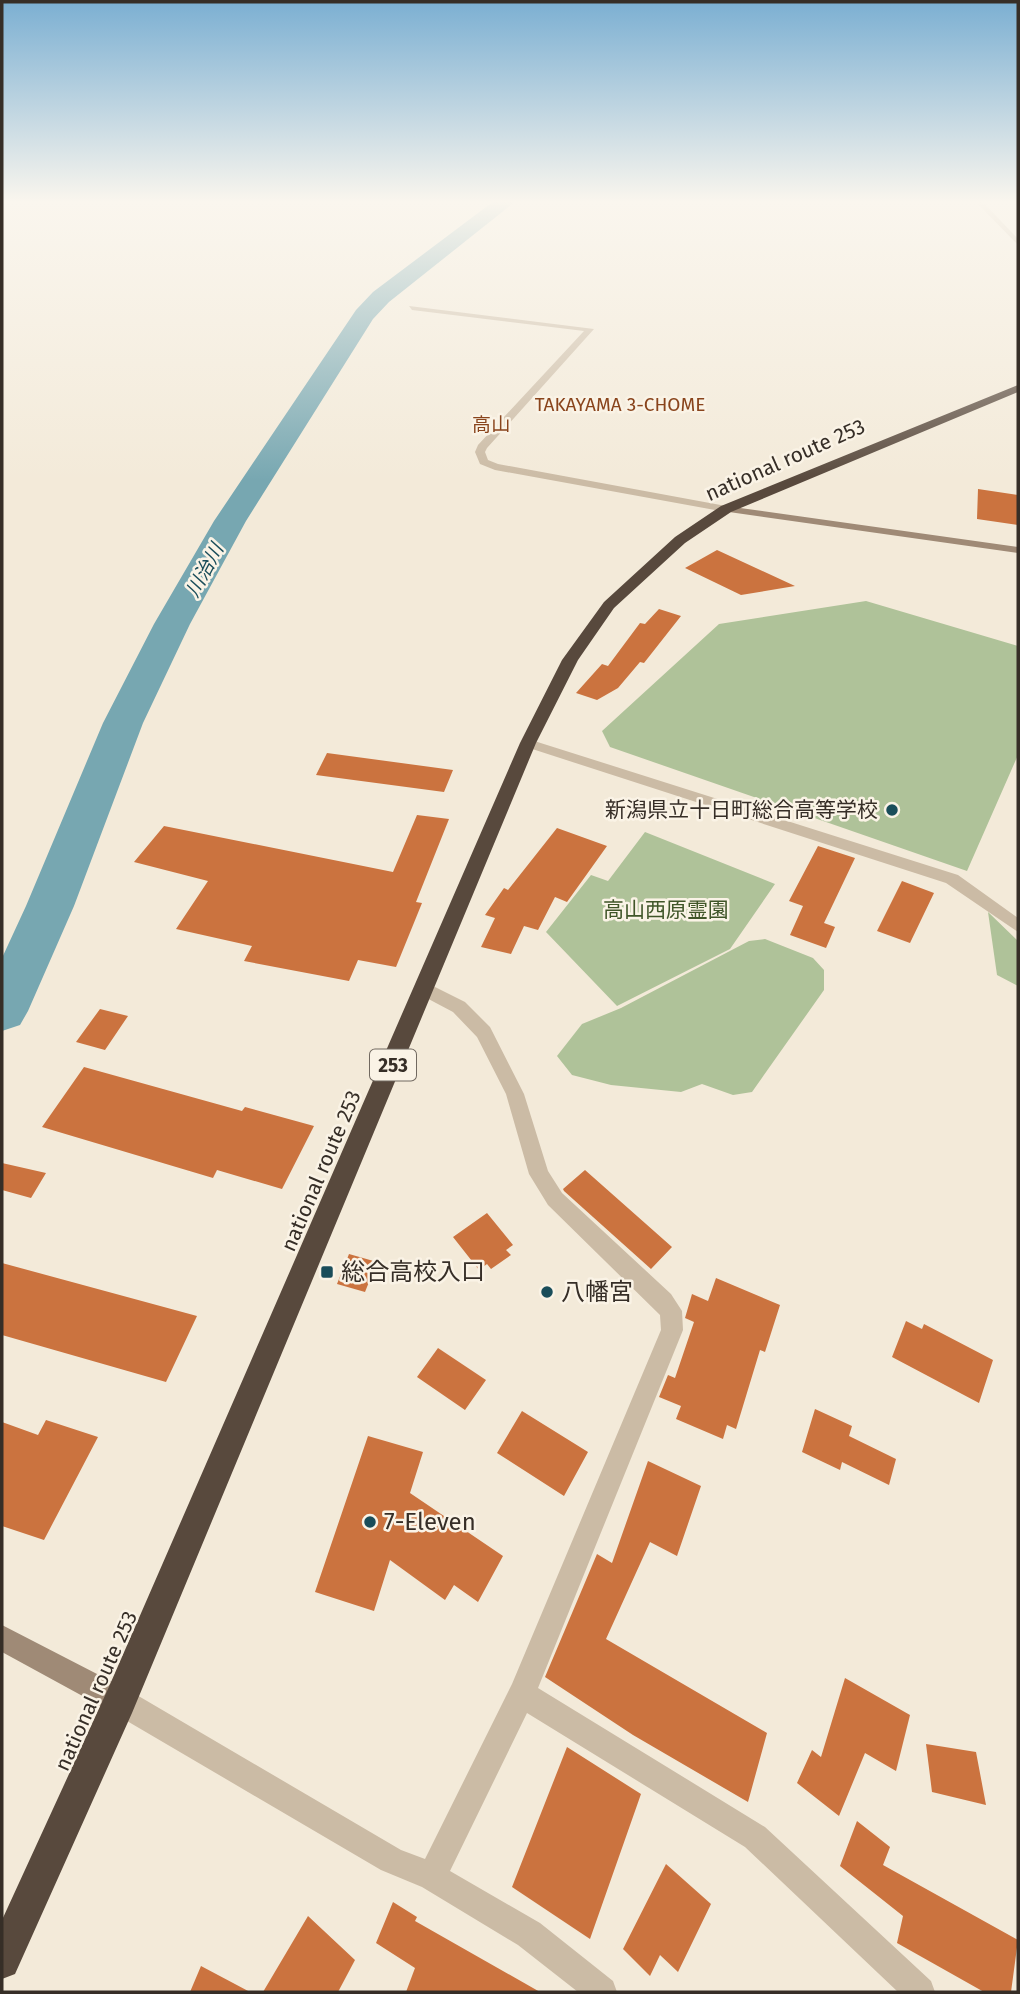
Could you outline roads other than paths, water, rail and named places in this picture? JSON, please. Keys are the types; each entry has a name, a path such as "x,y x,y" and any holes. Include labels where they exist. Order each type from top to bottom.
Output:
{"highway":[{"name":"national route 253","path":"2,1961 120,1701 528,743 570,660 609,605 680,540 726,509 1018,388"}],"street":[{"path":"412,308 590,328 482,447 480,452 484,462 495,467 726,509 1018,550"},
{"path":"528,743 952,879 1018,926"},
{"path":"425,989 458,1007 484,1032 515,1094 539,1174 555,1199 663,1301 671,1311 672,1329 522,1694 432,1877"},
{"path":"2,1638 120,1701 391,1860 432,1877 529,1934 602,1992"},
{"path":"522,1694 755,1837 920,1992"}],"waterway":[{"name":"川治川","path":"2,1011 50,906 123,723 172,624 230,521 364,315 385,294"}],"place":[{"name":"新潟県立十日町総合高等学校","path":"892,810"},
{"name":"総合高校入口","path":"327,1272"},
{"name":"八幡宮","path":"547,1292"},
{"name":"7-Eleven","path":"370,1522"}],"district":[{"name":"TAKAYAMA 3-CHOME","path":"620,404"},
{"name":"高山","path":"491,424"}],"park label":[{"name":"高山西原霊園","path":"666,910"}]}
